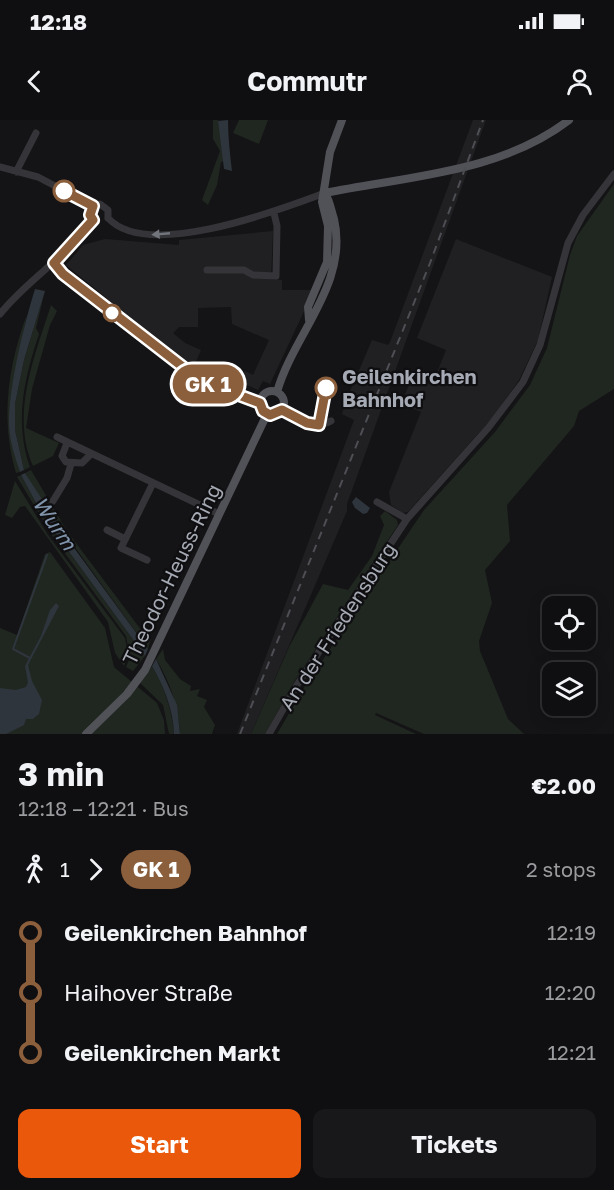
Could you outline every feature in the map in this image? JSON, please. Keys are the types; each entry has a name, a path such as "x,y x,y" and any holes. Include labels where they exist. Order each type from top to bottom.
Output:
{"main road":[{"path":"277,392 309,320 320,304 336,262 335,224 330,200 325,193 330,152 342,120"},
{"path":"325,193 474,165 544,139 569,120"},
{"path":"277,392 283,398 282,410 277,414 267,414 260,403 266,393 277,392"},
{"name":"Theodor-Heuss-Ring","path":"86,734 127,694 145,670 267,414"}],"street":[{"path":"16,172 36,133"},
{"path":"0,167 38,177 93,206 100,204 105,206 108,210 108,218 117,226 150,235 218,226 274,213 325,193"},
{"name":"An der Friedensburg","path":"269,734 297,685 407,519 489,427 523,382 540,345 568,243 583,215 614,174"},
{"path":"93,206 90,215 93,220 101,222 108,218"},
{"path":"207,270 244,270 254,275 276,276 277,226 274,213"},
{"path":"0,314 19,293 54,263 93,220"},
{"path":"54,263 63,274 140,336 201,381 260,403"},
{"path":"282,410 300,420 319,425 331,421"},
{"path":"57,437 90,455 219,514"},
{"path":"67,443 62,456 71,464 82,463 90,455"},
{"path":"52,501 66,480 71,464"},
{"path":"147,560 121,548 153,483"},
{"name":"An der Friedensburg","path":"377,502 407,519"},
{"path":"107,530 125,539"}],"shaded area":[{"path":"213,120 218,120 224,161 221,162 217,185 208,205 202,200 220,151 213,139"},
{"path":"239,120 268,120 259,144 233,133"},
{"path":"473,120 486,120 347,504 347,511 251,734 237,734 354,420 342,414 348,396 372,340 388,345 390,342"},
{"path":"614,184 614,389 579,411 574,426 507,505 510,541 485,570 492,603 479,641 480,651 508,719 524,734 424,734 376,713 375,715 416,734 277,734 305,686 424,510 495,432 530,385 547,348 570,255 577,236"},
{"path":"273,231 271,279 282,280 282,290 314,290 270,384 263,381 258,390 247,385 243,393 207,377 214,363 242,376 245,371 253,375 269,340 232,324 231,307 198,308 198,327 179,327 173,333 185,343 201,350 193,369 66,265 83,245 105,239 179,245 179,240"},
{"path":"456,239 552,277 538,340 519,380 493,417 408,512 403,513 391,505 389,492 421,412 401,404 416,368 436,375 446,350 417,338"},
{"path":"45,291 36,328 39,334 29,367 23,400 23,434 30,467 24,470 15,430 15,404 24,360"},
{"path":"51,305 57,311 50,325 32,389 26,428 59,443 53,456 33,466 24,426 24,406 32,364"},
{"path":"27,314 13,385 9,427 20,472 16,473 8,433 8,393 15,353"},
{"path":"31,470 67,531 142,631 151,639 148,649 36,493 25,473"},
{"path":"21,475 43,516 145,656 133,671 126,667 130,658 126,636 53,537 17,477"},
{"path":"15,481 48,535 125,638 128,655 124,666 115,653 108,622 25,506 20,507 12,518 5,515"},
{"path":"385,511 397,520 398,525 294,682 265,734 251,734 289,647 323,584 348,590 372,556 384,525 380,516"},
{"path":"50,552 105,628 114,667 157,703 164,720 165,734 0,734 0,628 17,635 45,554"},
{"path":"163,649 165,660 180,679 191,686 190,691 200,689 197,696 207,700 204,707 215,725 212,734 180,734 173,695 156,659"},
{"path":"152,666 167,698 174,734 169,734 163,705 140,683"}],"water":[{"path":"228,120 232,171 224,169 218,121"},
{"path":"35,289 45,291 24,360 15,404 15,430 24,470 20,472 10,438 9,411 18,357"},
{"name":"Wurm","path":"25,473 69,541 148,649 145,656 43,516 21,475"},
{"path":"356,497 370,508 367,513 363,514 355,508 352,502"},
{"path":"56,603 59,606 28,665 32,681 42,700 39,714 33,719 26,719 24,725 6,734 0,734 0,688 16,690 26,687 28,682 25,666 41,636 50,610"},
{"path":"156,659 177,705 180,734 174,734 167,698 152,666"}],"waterway":[{"path":"30,658 13,649 47,555"}],"railway":[{"path":"240,734 430,263 483,120"}],"bus line":[{"path":"64,191 93,206 90,215 93,220 54,263 63,274 140,336 201,381 260,403 263,411 270,415 282,410 292,417 319,425 321,404 326,388"}],"place":[{"name":"Geilenkirchen Bahnhof","path":"326,388"}]}
